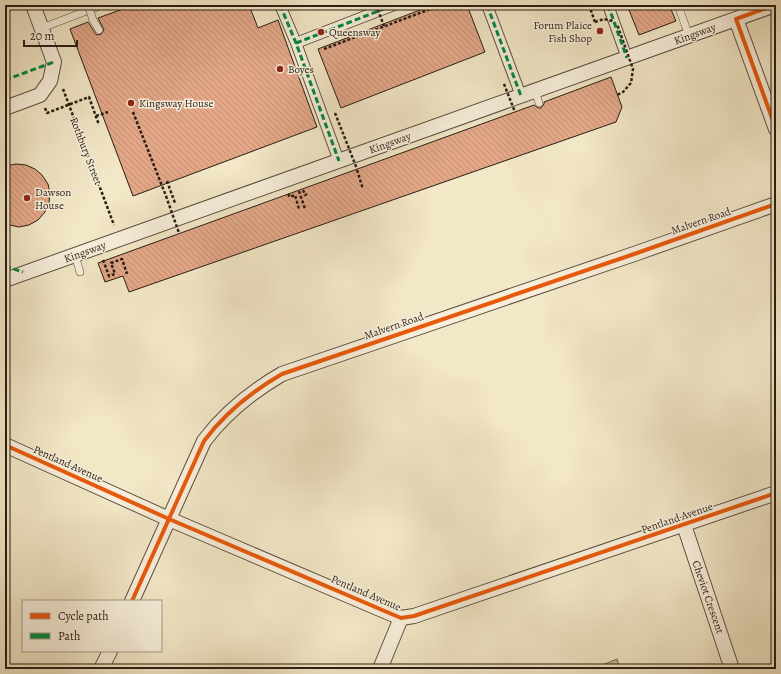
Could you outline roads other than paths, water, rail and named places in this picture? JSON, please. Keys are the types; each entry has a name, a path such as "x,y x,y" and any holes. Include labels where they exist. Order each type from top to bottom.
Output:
{"street":[{"path":"5,108 40,95 50,81 54,62 34,5"},
{"path":"280,5 296,43 338,161"},
{"path":"296,43 394,5"},
{"path":"488,5 521,96"},
{"path":"608,5 627,58"},
{"name":"Kingsway","path":"5,280 521,96 537,97 627,58 775,5"},
{"path":"736,19 776,129"},
{"name":"Malvern Road","path":"132,600 204,441 216,425 239,403 260,387 282,374 629,256 776,204"},
{"name":"Pentland Avenue","path":"5,445 169,519 401,618 414,616 776,493"},
{"name":"Cheviot Crescent","path":"684,525 732,669"},
{"path":"380,669 401,618"},
{"path":"102,669 110,652"}],"lane":[{"path":"88,5 93,20 99,30"},
{"path":"42,28 102,5"},
{"path":"678,5 689,36"},
{"path":"74,255 80,272"}],"place":[{"name":"Forum Plaice Fish Shop","path":"600,31"},
{"name":"Queensway","path":"321,32"},
{"name":"Boyes","path":"280,69"},
{"name":"Kingsway House","path":"131,103"},
{"name":"Dawson House","path":"27,198"}]}
